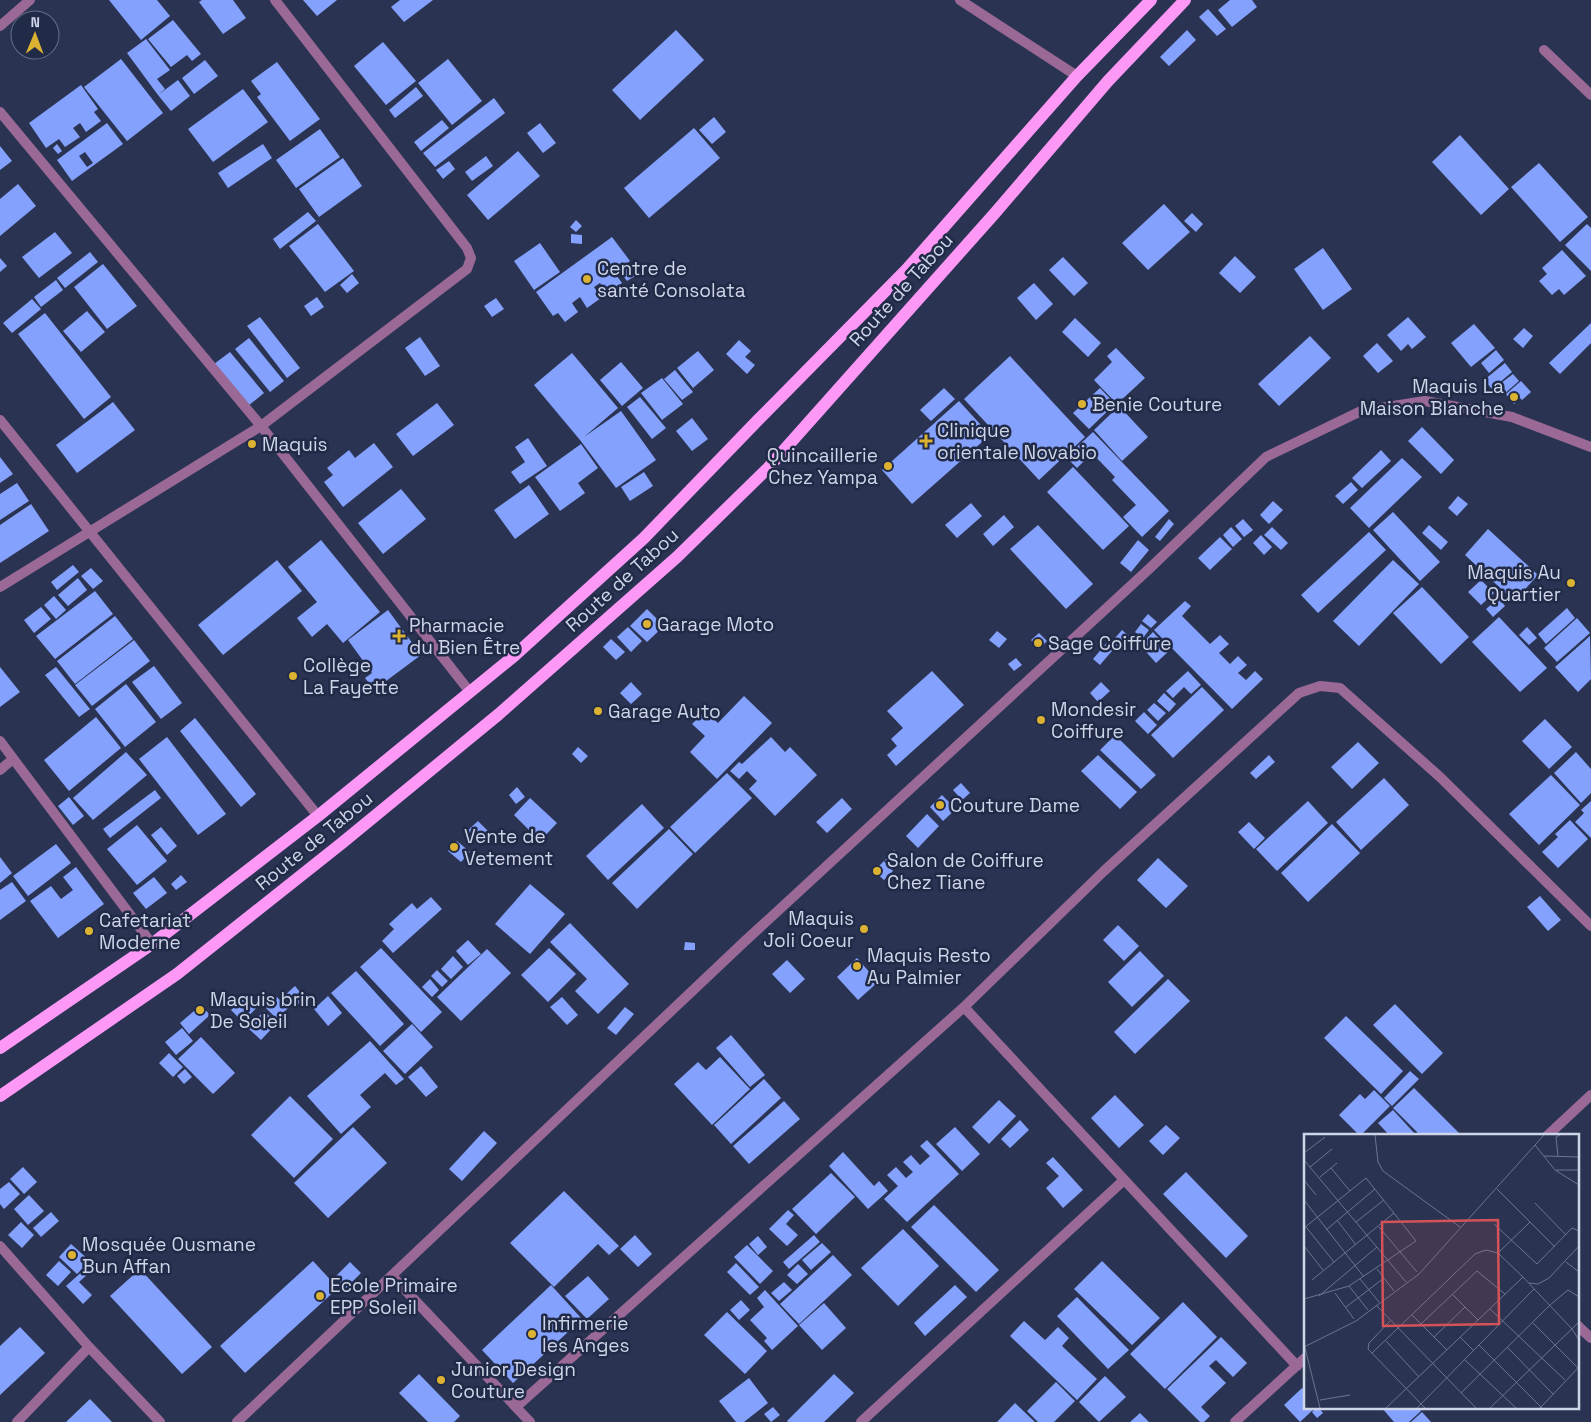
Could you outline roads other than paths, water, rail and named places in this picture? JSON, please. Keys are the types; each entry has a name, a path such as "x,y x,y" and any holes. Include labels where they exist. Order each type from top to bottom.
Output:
{"main road":[{"name":"Route de Tabou","path":"0,1048 152,944 318,816 514,656 644,538 907,269 1077,76 1151,0"},
{"name":"Route de Tabou","path":"0,1096 177,974 342,843 499,714 677,557 768,468 995,213 1108,81 1184,0"}],"street":[{"path":"0,26 30,0"},
{"path":"0,587 262,426 467,269 471,258 467,248 275,0"},
{"path":"960,0 1077,76"},
{"path":"1544,50 1591,95"},
{"path":"0,112 262,426 470,692"},
{"path":"236,1422 744,942 1149,569 1266,457 1361,411 1425,401 1512,417 1591,447"},
{"path":"0,420 318,816"},
{"path":"516,1408 964,1007 1104,871 1298,693 1320,686 1340,688 1440,777 1591,926"},
{"path":"0,741 152,944"},
{"path":"0,770 13,759"},
{"path":"964,1007 1124,1180 1301,1362 1235,1422"},
{"path":"1549,1134 1591,1096"},
{"path":"861,1422 1124,1180"},
{"path":"0,1246 89,1348 160,1422"},
{"path":"392,1276 530,1422"},
{"path":"1578,1325 1591,1338"},
{"path":"17,1422 89,1348"}],"place":[{"name":"Centre de santé Consolata","path":"587,279"},
{"name":"Maquis La Maison Blanche","path":"1514,397"},
{"name":"Benie Couture","path":"1082,404"},
{"name":"Clinique orientale Novabio","path":"926,441"},
{"name":"Maquis","path":"252,444"},
{"name":"Quincaillerie Chez Yampa","path":"888,466"},
{"name":"Maquis Au Quartier","path":"1571,583"},
{"name":"Garage Moto","path":"647,624"},
{"name":"Pharmacie du Bien Être","path":"399,636"},
{"name":"Sage Coiffure","path":"1038,643"},
{"name":"Collège La Fayette","path":"293,676"},
{"name":"Garage Auto","path":"598,711"},
{"name":"Mondesir Coiffure","path":"1041,720"},
{"name":"Couture Dame","path":"940,805"},
{"name":"Vente de Vetement","path":"454,847"},
{"name":"Salon de Coiffure Chez Tiane","path":"877,871"},
{"name":"Maquis Joli Coeur","path":"864,929"},
{"name":"Cafetariat Moderne","path":"89,931"},
{"name":"Maquis Resto Au Palmier","path":"857,966"},
{"name":"Maquis brin De Soleil","path":"200,1010"},
{"name":"Mosquée Ousmane Bun Affan","path":"72,1255"},
{"name":"Ecole Primaire EPP Soleil","path":"320,1296"},
{"name":"Infirmerie les Anges","path":"532,1334"},
{"name":"Junior Design Couture","path":"441,1380"}]}
